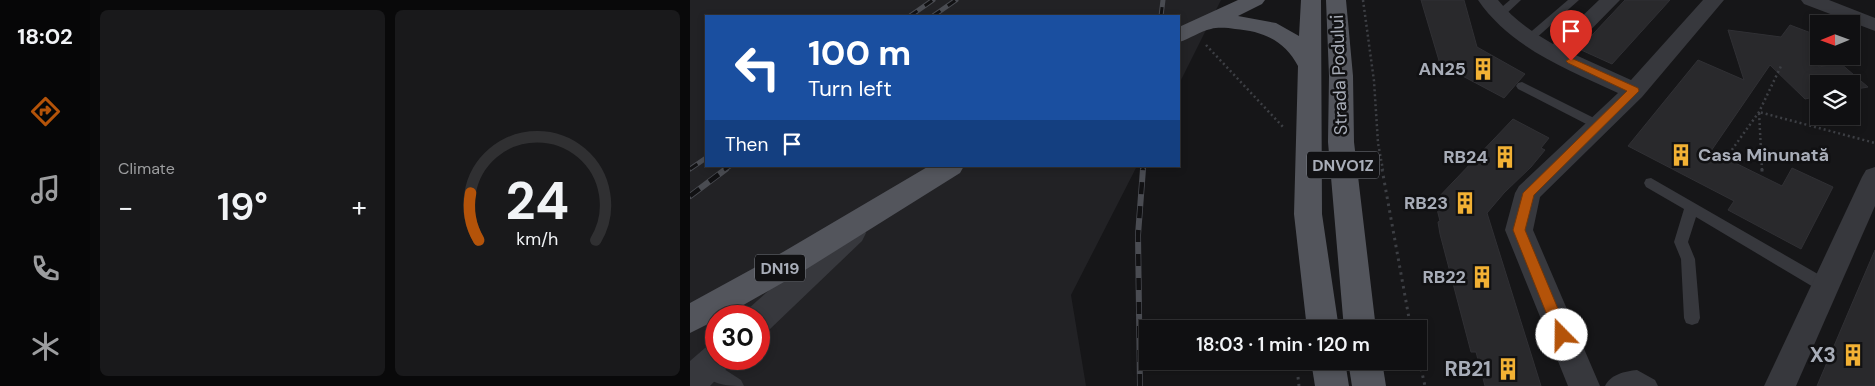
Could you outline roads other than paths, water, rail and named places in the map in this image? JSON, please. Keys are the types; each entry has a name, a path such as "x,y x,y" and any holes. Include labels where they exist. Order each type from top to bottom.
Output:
{"main road":[{"path":"1193,28 1218,0"},
{"path":"1193,28 1255,0"},
{"name":"Strada Podului","path":"1311,0 1308,214 1321,320"},
{"name":"Strada Podului","path":"1336,0 1341,76 1341,142 1359,320"},
{"path":"1193,28 1242,22 1270,28 1291,40 1298,47 1310,66"},
{"name":"DN19","path":"690,319 870,216 949,167"},
{"path":"1329,370 1332,386"},
{"path":"1366,370 1369,386"}],"street":[{"path":"1555,54 1610,0"},
{"path":"1584,386 1519,230 1528,193 1634,91 1714,0"},
{"path":"1811,0 1875,25"},
{"path":"1494,7 1512,28 1555,54 1634,91"},
{"path":"1780,386 1875,177"},
{"path":"770,309 870,216"}],"lane":[{"path":"1494,7 1516,0"},
{"path":"1530,38 1574,0"},
{"path":"1522,86 1598,125"},
{"path":"1651,183 1825,286"},
{"path":"1692,207 1681,242 1688,259 1692,318"},
{"path":"707,370 735,386"},
{"path":"1614,386 1627,379 1637,378 1649,386"}],"railway":[{"path":"911,15 933,0"},
{"path":"934,15 956,0"},
{"path":"1161,15 1163,0"},
{"path":"690,169 705,159"},
{"path":"724,170 728,167"},
{"path":"690,196 726,169"},
{"path":"1140,386 1138,235 1143,169"}],"place":[{"name":"AN25","path":"1483,69"},
{"name":"Casa Minunată","path":"1681,155"},
{"name":"RB24","path":"1505,157"},
{"name":"RB23","path":"1465,203"},
{"name":"RB22","path":"1482,277"},
{"name":"X3","path":"1853,355"},
{"name":"RB21","path":"1508,369"}]}
